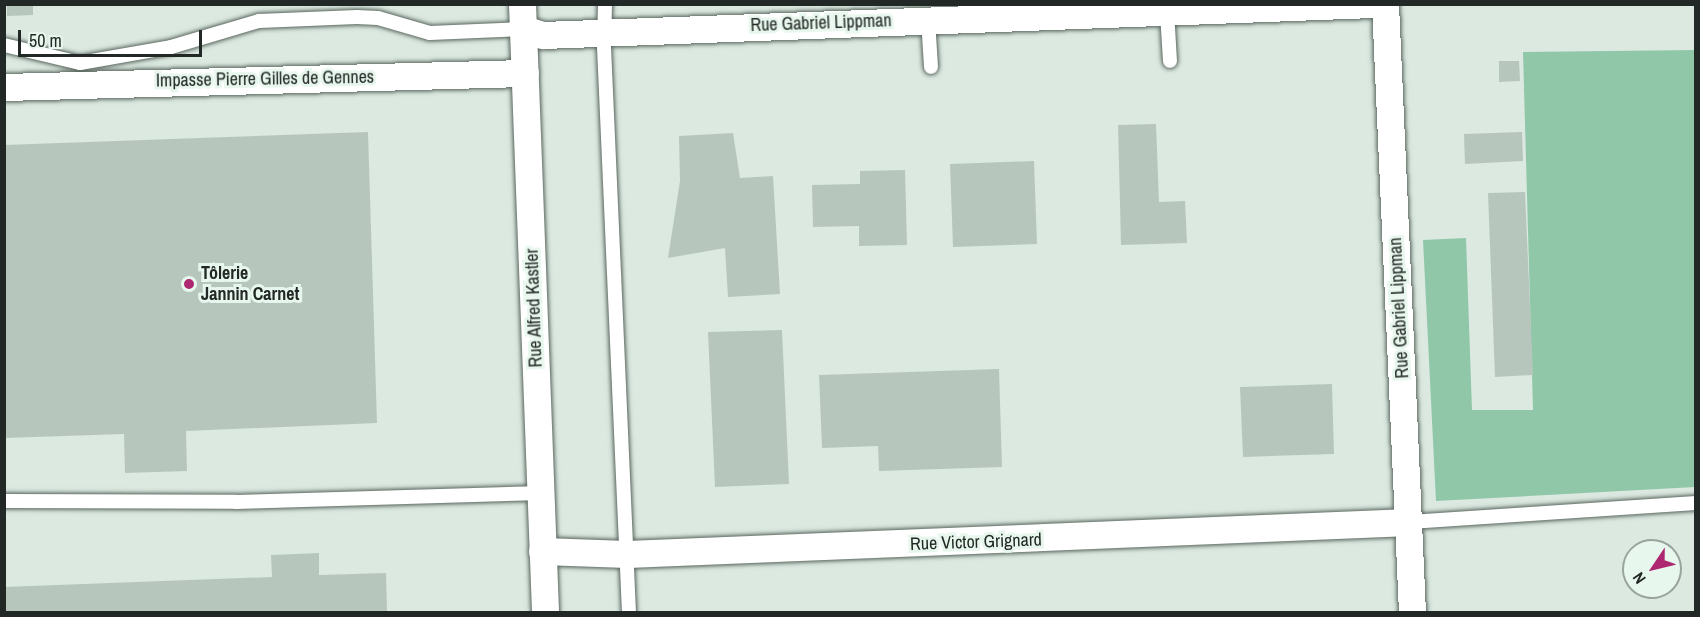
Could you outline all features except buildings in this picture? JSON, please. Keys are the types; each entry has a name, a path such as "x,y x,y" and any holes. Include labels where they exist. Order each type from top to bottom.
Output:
{"street":[{"name":"Rue Gabriel Lippman","path":"523,16 543,35 605,18 928,19 1373,4"},
{"name":"Rue Gabriel Lippman","path":"1386,4 1412,612"},
{"name":"Rue Alfred Kastler","path":"523,16 545,612"},
{"name":"Impasse Pierre Gilles de Gennes","path":"4,87 525,73"},
{"name":"Rue Victor Grignard","path":"542,551 627,554 1409,522"}],"lane":[{"path":"1167,12 1170,61"},
{"path":"4,45 80,63 171,47 259,21 357,16 378,18 430,33 523,16"},
{"path":"605,18 629,612"},
{"path":"928,19 931,67"},
{"path":"4,501 236,502 542,493"},
{"path":"1409,522 1695,503"}],"green space":[{"path":"1695,50 1695,487 1436,501 1423,240 1466,238 1472,410 1533,410 1523,52"}],"place":[{"name":"Tôlerie Jannin Carnet","path":"189,284"}]}
